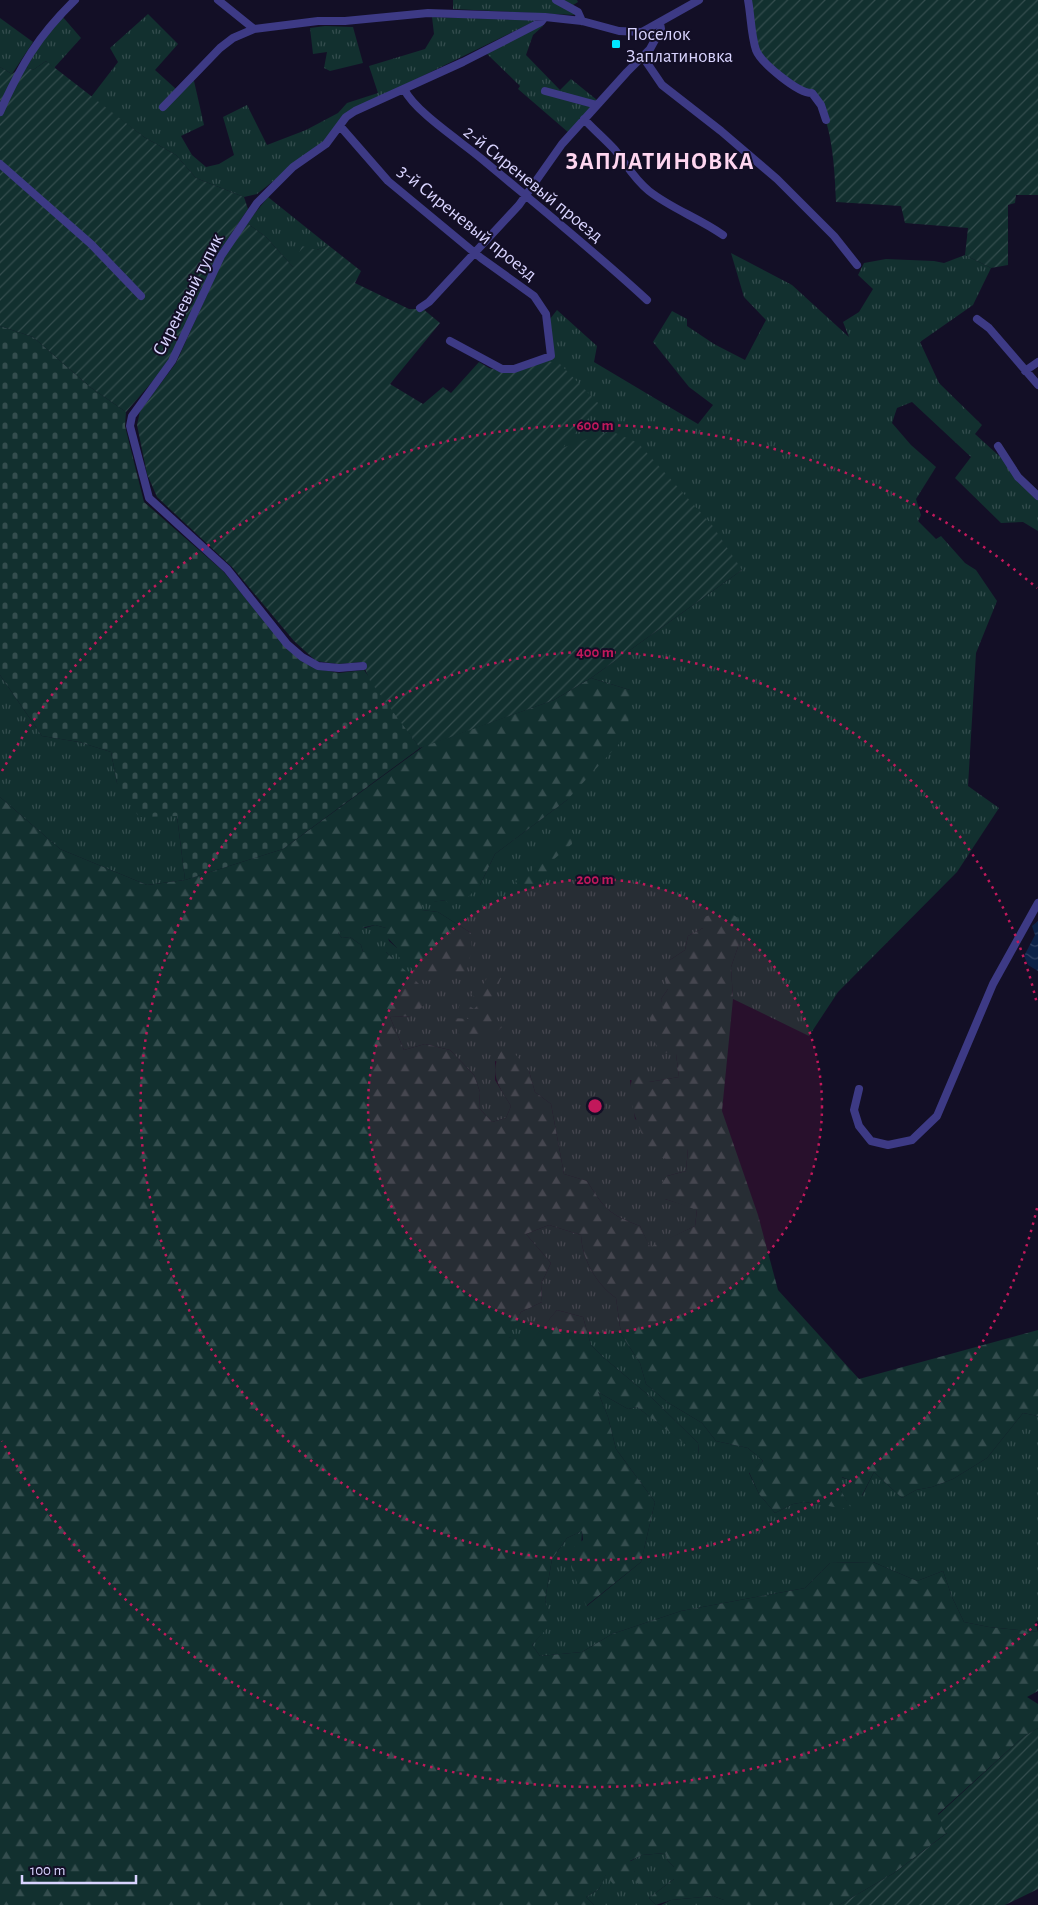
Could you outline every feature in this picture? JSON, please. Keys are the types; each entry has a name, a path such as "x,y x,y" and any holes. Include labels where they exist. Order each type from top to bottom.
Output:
{"street":[{"path":"0,112 18,72 41,35 75,0"},
{"path":"218,0 254,29"},
{"path":"556,0 578,12 582,21"},
{"path":"163,107 220,48 233,38 254,29 318,21 345,21 428,13 545,17 582,21 632,32 642,32 699,0"},
{"path":"748,0 758,52 794,87 805,93 812,93 821,105 826,120"},
{"name":"Сиреневый тупик","path":"364,666 339,668 318,666 302,657 287,644 227,568 149,498 130,426 132,416 172,362 221,256 257,203 293,168 326,144 346,118 355,111 541,22 545,17"},
{"path":"420,308 429,302 476,252 525,196 562,144 643,57 662,29 660,23"},
{"path":"643,57 662,85 728,137 777,179 834,236 857,265"},
{"name":"2-й Сиреневый проезд","path":"404,89 413,102 451,137 481,158 585,244 647,300"},
{"path":"545,91 597,105"},
{"path":"584,119 606,140 633,176 648,190 669,205 707,223 723,235"},
{"name":"3-й Сиреневый проезд","path":"340,126 388,181 534,296 546,314 552,356 514,369 502,369 450,341"},
{"path":"0,164 92,244 141,296"},
{"path":"977,319 989,328 1038,385"},
{"path":"1025,371 1038,362"},
{"path":"998,446 1018,478 1038,496"},
{"path":"859,1089 854,1110 859,1126 871,1141 888,1145 912,1140 937,1116 993,984 1037,907"}],"green space":[{"path":"453,0 577,0 578,2 573,5 575,15 453,9"},
{"path":"751,0 1038,0 1038,195 1016,195 1015,203 1008,205 1008,265 991,268 965,255 968,228 905,223 901,206 836,202 831,140 820,107 806,92 763,57 756,38"},
{"path":"148,14 178,44 155,70 176,89 189,78 194,81 204,125 181,136 192,155 206,167 219,164 234,155 223,117 247,105 267,145 306,130 338,113 347,103 378,93 369,66 425,49 434,34 432,17 537,20 355,109 325,140 257,194 244,197 196,178 176,155 144,137 91,97 118,62 110,48"},
{"path":"62,16 81,38 54,68 46,61 33,70 24,66"},
{"path":"0,18 33,42 12,74 0,67"},
{"path":"542,24 543,26 533,35 526,55 560,90 571,79 597,100 569,133 518,89 520,86 485,52"},
{"path":"325,26 353,27 363,63 330,71 324,68 327,52 313,54 310,28"},
{"path":"46,61 144,137 176,155 196,178 244,197 248,209 219,252 170,361 126,412 90,387 33,337 0,326 0,67 12,74 24,66 33,70"},
{"path":"268,197 328,245 317,250 293,267 266,237 247,223"},
{"path":"247,223 266,237 293,267 302,246 317,250 328,245 361,271 355,283 409,309 423,309 440,323 390,384 423,404 443,387 451,393 479,362 489,368 509,373 545,361 559,363 600,405 562,448 611,431 638,443 712,525 742,570 591,678 554,700 420,748 370,681 362,662 338,664 316,661 294,641 232,567 157,497 147,474 137,425 140,411 176,363 224,257"},
{"path":"731,253 792,285 849,337 843,322 859,312 873,289 858,275 864,263 886,259 944,263 965,255 991,268 973,305 920,342 939,383 982,425 975,434 1038,491 1038,531 1023,522 1001,523 955,478 971,457 912,402 897,408 892,423 911,445 936,467 916,499 921,515 918,521 936,539 941,536 965,563 976,570 997,601 976,653 968,786 999,808 957,872 838,992 809,1036 733,999 731,967 739,944 703,928 688,936 685,950 670,960 668,989 661,999 676,1054 679,1077 649,1082 630,1080 635,1119 688,1148 686,1171 667,1176 665,1199 697,1209 695,1226 650,1248 640,1226 608,1210 587,1181 564,1174 551,1104 535,1092 529,1071 495,1061 495,1080 511,1106 506,1118 492,1122 479,1108 480,1092 474,1075 450,1050 425,1044 404,1050 390,1017 413,1016 392,958 386,952 363,952 361,945 350,937 342,938 338,933 344,930 344,922 365,928 375,925 386,928 389,941 397,948 471,933 438,912 422,910 422,903 446,900 480,885 495,854 567,800 630,690 591,678 742,570 561,449 545,361 548,352 546,324 557,310 597,346 594,362 698,424 713,405 689,387 653,342 672,311 687,319 687,326 714,344 745,360 766,320 744,297"},
{"path":"0,326 33,337 90,387 126,412 125,426 144,502 223,571 284,645 318,669 339,673 364,670 420,748 283,849 185,880 177,816 139,817 117,783 111,752 79,742 42,736 0,675"},
{"path":"0,675 42,736 79,742 111,752 117,783 177,816 185,880 147,885 60,849 0,797"},
{"path":"591,678 630,690 628,734 567,800 495,854 480,885 464,901 451,906 445,900 422,904 422,910 438,912 471,933 472,950 465,973 447,972 426,981 398,956 397,948 386,936 386,928 375,925 356,929 344,923 345,930 338,933 342,938 350,937 361,945 363,952 386,952 420,985 425,1004 413,1016 390,1017 404,1050 425,1044 450,1050 474,1075 480,1092 479,1108 492,1122 506,1118 511,1106 499,1086 495,1066 501,1051 511,1049 529,1071 535,1092 551,1104 564,1174 587,1181 608,1210 640,1226 650,1247 695,1226 697,1210 665,1199 660,1186 667,1176 686,1171 688,1149 672,1161 651,1154 637,1123 631,1101 632,1079 636,1069 649,1082 679,1077 676,1054 657,1051 649,1014 663,1010 661,999 668,989 663,973 670,960 685,950 688,936 703,928 704,917 726,910 738,918 739,944 731,967 733,999 722,1111 758,1215 778,1290 859,1379 1038,1330 1038,1416 1023,1413 987,1458 953,1479 932,1487 916,1490 902,1498 874,1472 861,1497 854,1482 842,1477 840,1489 852,1510 805,1502 793,1504 775,1513 759,1494 749,1472 763,1461 748,1448 716,1441 702,1423 667,1402 646,1384 640,1363 621,1334 616,1298 602,1286 591,1270 584,1253 581,1235 549,1225 526,1234 551,1263 541,1284 542,1302 521,1312 508,1337 531,1341 557,1310 583,1317 591,1345 653,1399 698,1443 699,1455 637,1407 628,1409 598,1392 608,1417 616,1449 655,1502 641,1562 586,1606 571,1567 571,1549 583,1540 582,1531 567,1538 552,1559 545,1600 552,1623 532,1645 540,1656 582,1652 612,1634 681,1611 805,1588 830,1563 873,1562 917,1581 943,1571 952,1597 964,1622 989,1627 1038,1632 1038,1691 1027,1697 1038,1704 1038,1728 1023,1737 938,1814 948,1832 894,1873 839,1905 724,1905 724,1900 713,1896 671,1900 656,1905 649,1898 674,1879 674,1867 668,1861 665,1853 642,1855 630,1861 645,1869 646,1879 642,1886 635,1882 635,1871 624,1881 613,1884 606,1875 599,1889 586,1897 594,1905 0,1905 0,797 60,849 147,885 185,880 283,849 424,746 554,700"},
{"path":"573,833 572,844 547,865 549,878 537,885 522,888 515,881 531,874 536,851 552,851 558,839"},
{"path":"489,975 501,978 495,993 493,1013 502,1027 490,1038 459,1036 453,1018 469,1019 458,1009 461,1001 474,1009 481,1002 471,994 482,986"},
{"path":"549,1225 581,1235 584,1253 591,1270 602,1286 616,1298 621,1334 640,1363 646,1384 667,1402 702,1423 716,1441 748,1448 763,1461 749,1473 759,1494 775,1513 793,1504 805,1502 814,1504 847,1502 840,1489 841,1477 854,1482 862,1496 874,1472 902,1498 916,1490 932,1487 953,1479 987,1458 1023,1413 1038,1416 1038,1621 1035,1622 1038,1632 989,1627 964,1622 952,1597 943,1571 917,1581 873,1562 830,1563 805,1588 681,1611 612,1634 582,1652 540,1656 532,1645 551,1623 545,1600 552,1559 567,1538 582,1531 579,1584 587,1606 641,1562 655,1502 616,1449 608,1417 598,1392 628,1409 637,1407 699,1454 698,1443 653,1399 591,1345 583,1317 557,1310 531,1342 507,1337 521,1312 542,1302 541,1284 551,1263 526,1234"},
{"path":"1038,1728 1038,1889 1005,1905 839,1905 894,1873 947,1833 938,1815 1023,1737"},
{"path":"665,1853 668,1861 674,1867 674,1879 649,1898 656,1905 594,1905 586,1897 599,1889 606,1874 636,1871 646,1879 629,1862 642,1855"},
{"path":"713,1896 724,1900 724,1905 661,1905 671,1900"}],"water":[{"path":"1038,921 1038,971 1028,965 1024,956 1035,935 1032,926"}],"place":[{"name":"Поселок Заплатиновка","path":"616,44"}],"district":[{"name":"ЗАПЛАТИНОВКА","path":"660,161"}]}
